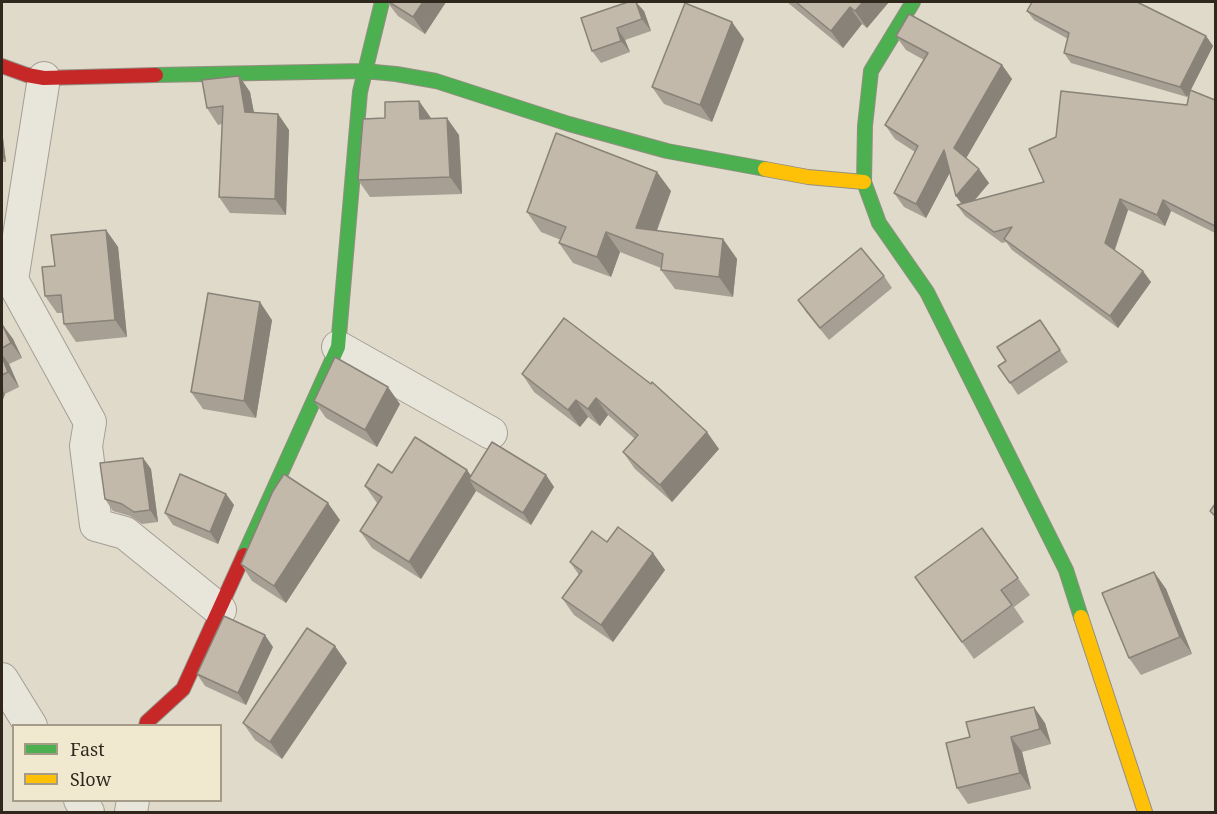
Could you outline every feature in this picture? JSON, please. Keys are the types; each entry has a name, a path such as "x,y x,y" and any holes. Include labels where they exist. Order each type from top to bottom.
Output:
{"street":[{"path":"146,724 183,689 338,347 360,92 382,2"},
{"path":"913,2 872,71 865,126 864,182 879,222 927,292 1066,570 1145,813"},
{"path":"2,66 44,78 364,71 396,74 436,81 569,124 667,151 808,177 864,182"},
{"path":"44,78 12,280 90,422 86,446 96,525 125,533 220,610"},
{"path":"338,347 491,433"},
{"path":"2,679 30,724"}],"building":[{"path":"389,2 423,2 413,17"},
{"path":"628,2 636,2 642,19 617,28 621,41 592,51 581,18"},
{"path":"796,2 863,2 855,11 850,7 831,31"},
{"path":"1032,2 1137,2 1206,36 1180,87 1064,53 1069,33 1027,11"},
{"path":"685,3 732,22 700,105 652,87"},
{"path":"909,14 1002,65 954,148 979,169 956,196 944,150 916,204 894,193 918,146 885,125 928,53 896,36"},
{"path":"239,76 245,112 278,114 275,199 219,197 223,106 207,108 202,80"},
{"path":"1190,90 1215,100 1215,226 1163,200 1157,215 1120,199 1105,243 1143,271 1110,316 1004,239 1012,227 994,232 957,205 1044,182 1029,149 1056,137 1061,91 1187,105"},
{"path":"419,101 420,119 447,118 450,177 358,180 363,119 385,118 385,102"},
{"path":"556,133 657,172 636,228 723,239 719,277 661,270 663,254 606,232 597,257 559,243 566,227 527,212"},
{"path":"106,230 115,320 64,324 61,295 45,296 42,267 55,266 51,235"},
{"path":"861,248 884,276 820,328 798,300"},
{"path":"208,293 260,302 244,401 191,392"},
{"path":"564,318 651,384 652,382 707,432 660,485 623,452 638,435 596,398 588,409 576,400 568,410 522,374"},
{"path":"1040,320 1060,350 1010,383 998,366 1006,361 997,347"},
{"path":"2,324 11,343 2,348"},
{"path":"2,357 8,372 2,375"},
{"path":"335,357 388,387 365,430 314,401"},
{"path":"415,437 467,470 409,562 360,531 382,497 365,486 378,464 392,473"},
{"path":"492,442 546,475 523,513 469,479"},
{"path":"143,458 150,510 134,512 122,504 105,499 100,463"},
{"path":"180,474 226,494 210,532 165,513"},
{"path":"284,474 328,503 274,586 241,564 273,491"},
{"path":"1215,504 1215,516 1210,511"},
{"path":"618,527 653,553 601,625 562,598 582,571 570,562 592,531 607,542"},
{"path":"982,528 1018,578 1001,590 1012,605 962,642 915,577"},
{"path":"1154,572 1180,637 1129,658 1102,593"},
{"path":"224,616 265,635 238,693 197,674"},
{"path":"307,628 335,646 270,742 243,723"},
{"path":"1034,707 1040,729 1011,737 1020,773 957,788 946,743 970,737 966,722"}],"traffic: fast":[{"path":"244,555 338,347 360,92 382,2"},
{"path":"913,2 871,71 865,126 864,182 879,223 927,292 1066,570 1081,617"},
{"path":"156,75 364,71 396,74 436,81 569,124 667,151 765,169"}],"traffic: slow":[{"path":"765,169 808,177 864,182"},
{"path":"1081,617 1145,812"}],"traffic: jam":[{"path":"2,66 44,78 156,75"},
{"path":"146,724 183,689 244,555"}]}
